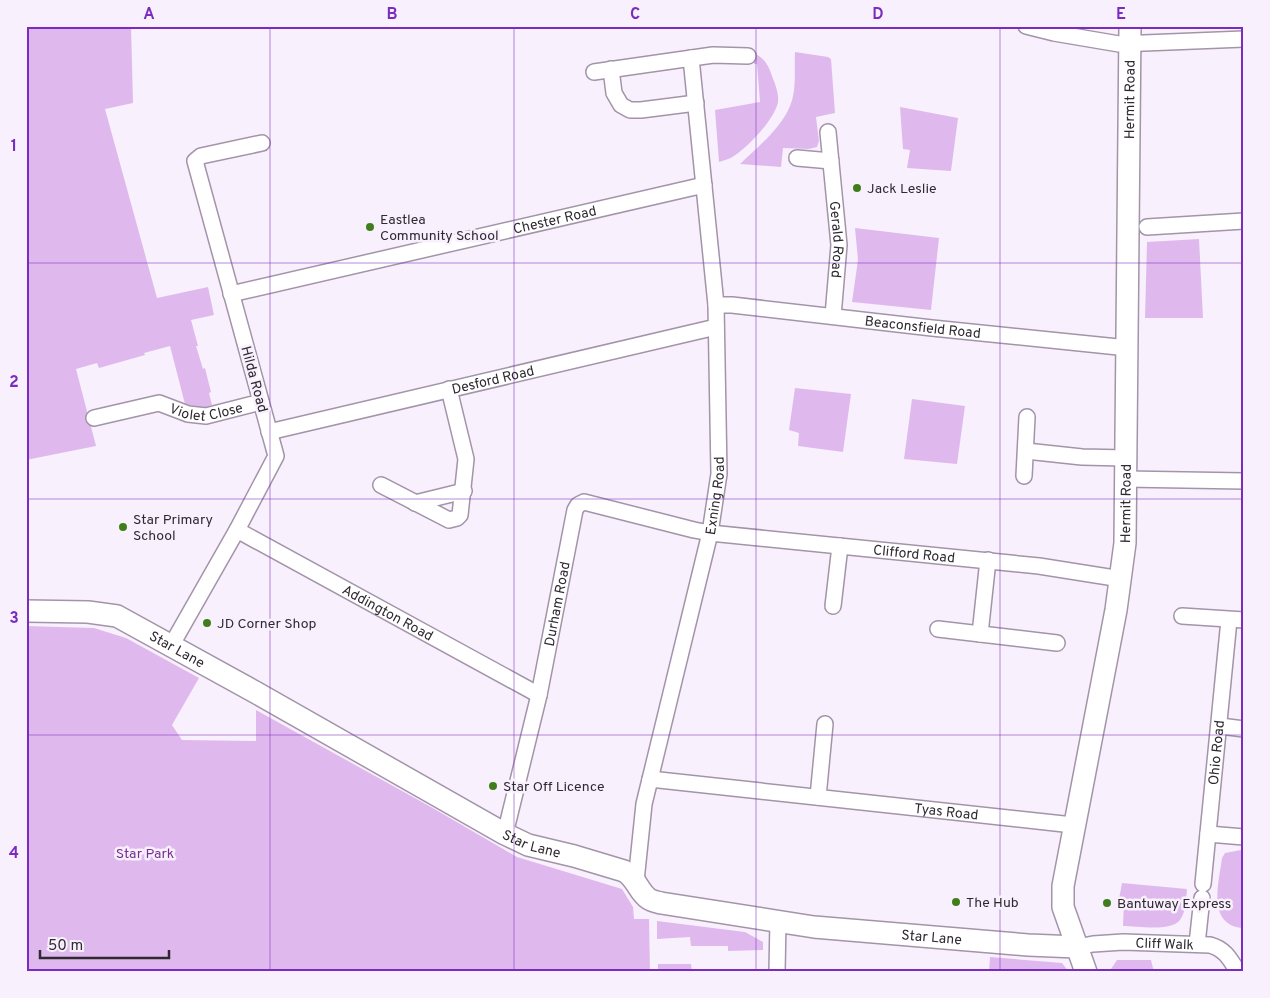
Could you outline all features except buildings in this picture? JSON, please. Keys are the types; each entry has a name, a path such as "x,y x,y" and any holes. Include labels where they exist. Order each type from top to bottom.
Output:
{"street":[{"path":"1026,26 1054,33 1244,39"},
{"name":"Hermit Road","path":"1086,972 1063,908 1062,895 1121,579 1125,542 1130,36"},
{"path":"594,72 713,55 748,56"},
{"name":"Exning Road","path":"636,881 644,804 710,533 719,474 716,305 692,58"},
{"path":"611,70 614,93 621,105 630,110 696,103"},
{"name":"Gerald Road","path":"828,132 839,245 833,316"},
{"name":"Hilda Road","path":"171,646 237,530 276,456 195,161 201,156 262,143"},
{"path":"797,158 831,161"},
{"name":"Chester Road","path":"231,294 704,185"},
{"path":"1147,227 1244,221"},
{"name":"Beaconsfield Road","path":"716,305 732,305 1128,348"},
{"name":"Desford Road","path":"269,432 716,327"},
{"path":"381,485 445,518 453,520 458,518 464,491 466,459 449,389"},
{"name":"Violet Close","path":"94,418 159,403 188,414 206,416 261,402"},
{"path":"1024,476 1028,417"},
{"path":"1026,451 1082,457 1126,458"},
{"path":"1125,479 1244,481"},
{"path":"415,503 464,491"},
{"name":"Durham Road","path":"505,834 539,695 575,510 578,505 584,502 710,533"},
{"name":"Addington Road","path":"237,530 539,695"},
{"name":"Clifford Road","path":"710,533 988,560 1121,579"},
{"path":"833,606 840,546"},
{"path":"980,634 988,560"},
{"name":"Star Lane","path":"26,610 110,614 136,626 505,834 528,845 617,868 630,874 648,898 661,903 814,927 1028,945 1077,947"},
{"path":"1182,616 1236,620"},
{"name":"Ohio Road","path":"1198,944 1220,726 1236,620"},
{"path":"938,630 1057,643"},
{"path":"818,797 825,724"},
{"path":"1220,726 1244,728"},
{"name":"Tyas Road","path":"650,779 1074,825"},
{"path":"1208,834 1244,837"},
{"path":"777,972 778,921"},
{"name":"Cliff Walk","path":"1077,947 1122,942 1198,944 1219,947 1227,954 1238,972"}],"green space":[{"path":"26,26 131,26 133,103 105,109 157,298 208,287 214,315 191,320 198,346 196,346 203,369 205,368 211,392 209,393 212,405 203,408 185,404 170,346 99,368 97,363 76,369 96,446 26,460"},
{"path":"795,52 831,59 835,113 816,117 819,141 817,147 809,149 783,148 781,167 740,164 781,122 790,106 794,93"},
{"path":"753,53 763,59 769,69 778,95 776,109 766,124 746,146 729,159 719,162 715,110 760,102 757,64 754,64"},
{"path":"900,107 958,118 951,171 907,168 910,150 903,149"},
{"path":"855,228 939,238 931,310 852,302 858,260"},
{"path":"1199,239 1203,318 1145,318 1147,242"},
{"path":"795,388 851,394 843,452 798,446 799,433 789,430"},
{"path":"912,399 965,406 957,464 904,459"},
{"name":"Star Park","path":"26,626 94,628 126,638 199,678 172,725 182,740 256,741 256,710 517,857 622,889 633,907 634,919 649,919 650,972 26,972"},
{"path":"1244,850 1244,928 1232,925 1224,920 1218,901 1222,858 1225,853"},
{"path":"1122,883 1187,889 1182,917 1176,924 1169,926 1153,928 1123,926 1124,900 1119,899"},
{"path":"657,921 745,932 763,942 763,950 728,951 728,946 691,946 690,937 657,939"},
{"path":"990,957 1062,963 1069,972 989,972"},
{"path":"1117,960 1151,960 1154,972 1109,972"},
{"path":"658,964 691,964 692,972 658,972"},
{"path":"729,970 729,972 692,972"}],"place":[{"name":"Jack Leslie","path":"857,188"},
{"name":"Eastlea Community School","path":"370,227"},
{"name":"Star Primary School","path":"123,527"},
{"name":"JD Corner Shop","path":"207,623"},
{"name":"Star Off Licence","path":"493,786"},
{"name":"The Hub","path":"956,902"},
{"name":"Bantuway Express","path":"1107,903"}]}
